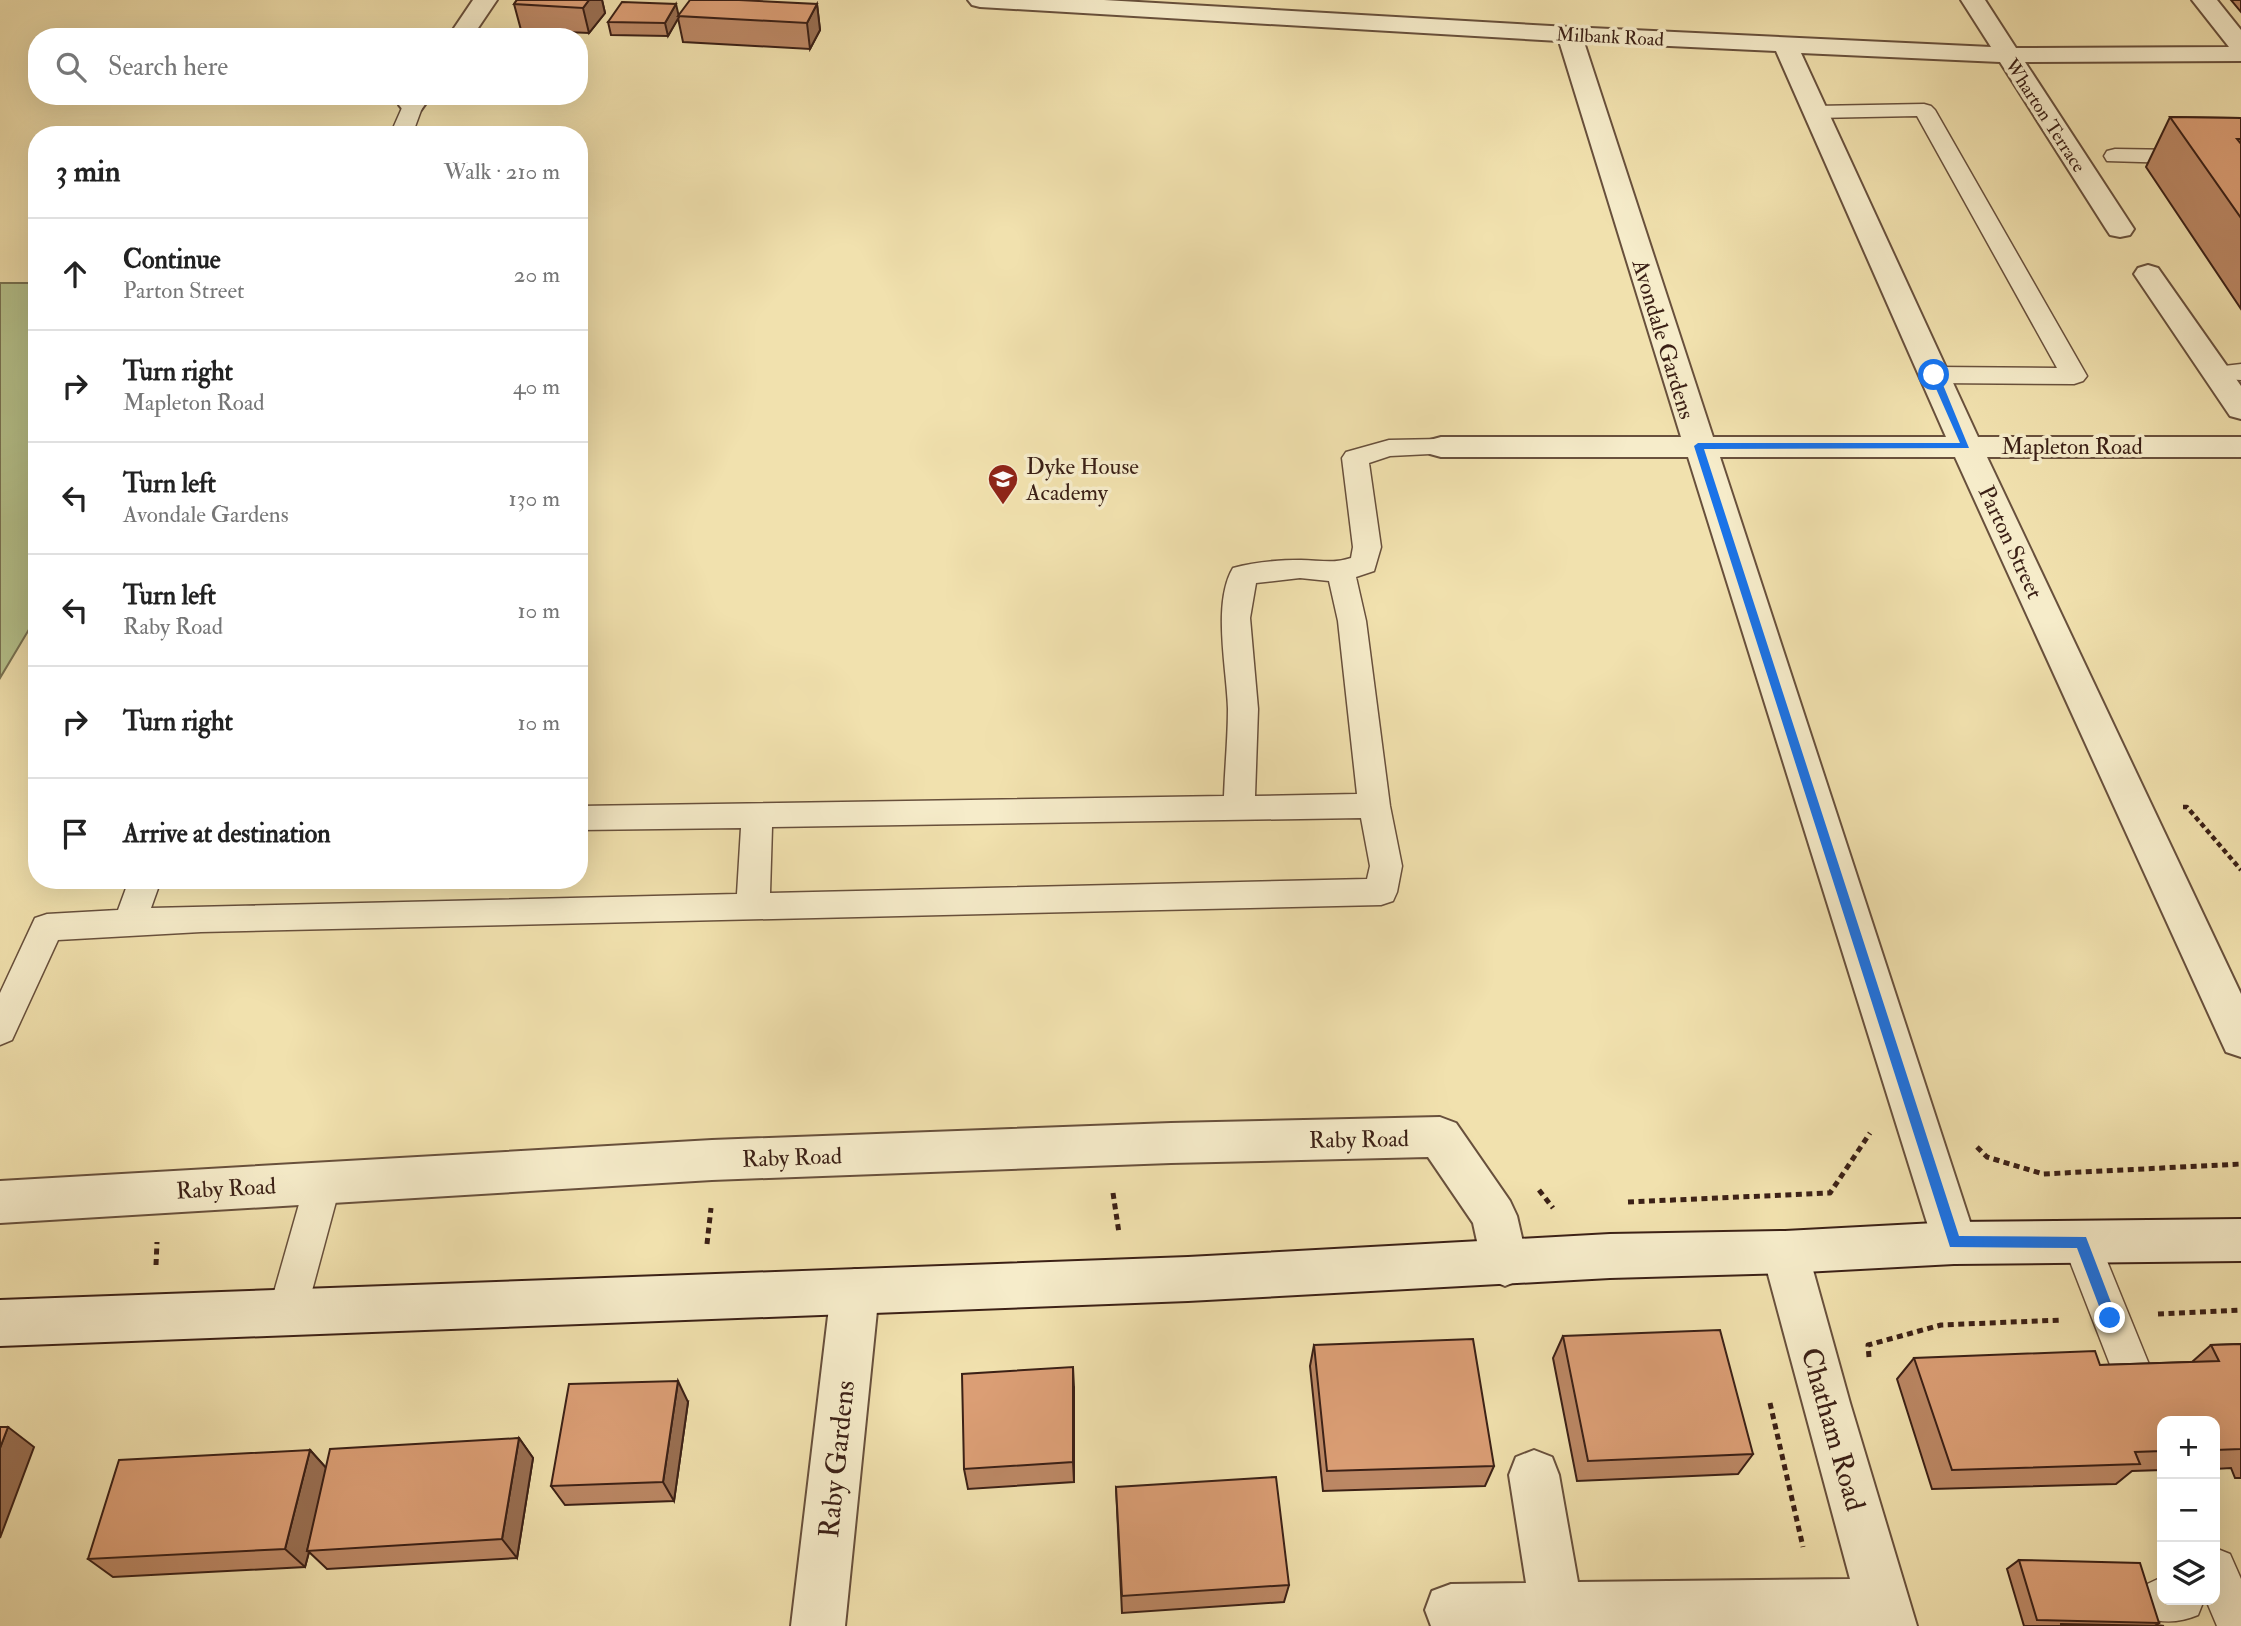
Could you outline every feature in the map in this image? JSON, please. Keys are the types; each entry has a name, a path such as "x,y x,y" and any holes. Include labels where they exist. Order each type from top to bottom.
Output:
{"street":[{"path":"466,28 485,0"},
{"name":"Milbank Road","path":"980,0 1569,34 2007,55 2241,54"},
{"name":"Wharton Terrace","path":"1973,0 2120,229"},
{"path":"2204,0 2241,46"},
{"name":"Avondale Gardens","path":"1569,34 1954,1243"},
{"name":"Parton Street","path":"1785,44 1966,446 2241,1039"},
{"path":"2148,274 2228,372 2241,409"},
{"name":"Mapleton Road","path":"1441,447 2241,447"},
{"name":"Raby Road","path":"0,1202 712,1160 1171,1143 1440,1137 1494,1216 1505,1264"},
{"path":"0,1323 1188,1279 1505,1264 1610,1256 1786,1252 1954,1243 2241,1240"},
{"name":"Chatham Road","path":"1451,1610 1887,1615 1825,1403 1786,1252"},
{"name":"Raby Gardens","path":"818,1626 855,1291"},
{"path":"1534,1475 1557,1611"}],"lane":[{"path":"405,126 413,105"},
{"path":"1815,112 1924,110 2074,376 1934,375"},
{"path":"2115,156 2241,158"},
{"path":"1239,809 1243,709 1236,618 1242,575 1300,569 1340,572 1364,564 1367,547 1355,458 1390,448 1441,447"},
{"path":"0,1030 47,927 130,921 1381,892 1385,866 1374,806 1352,621 1340,572"},
{"path":"588,818 1374,806"},
{"path":"753,906 757,815"},
{"path":"130,921 142,889"},
{"path":"287,1313 323,1183"},
{"path":"2081,1241 2137,1384"}],"path":[{"path":"1625,1202 1830,1193 1875,1125"},
{"path":"1970,1141 1987,1157 2043,1174 2241,1164"},
{"path":"1111,1181 1119,1233"},
{"path":"707,1244 712,1197"},
{"path":"1554,1208 1564,1207"},
{"path":"1870,1368 1868,1345 1941,1325 2241,1310"},
{"path":"1770,1403 1803,1547"}],"green space":[{"path":"0,283 28,283 28,631 0,678"}],"building":[{"path":"517,0 589,0 583,8 514,4"},
{"path":"690,0 817,4 807,23 678,16"},
{"path":"622,2 676,4 665,23 608,22"},
{"path":"2170,117 2241,118 2241,139 2237,139 2241,144 2241,218"},
{"path":"1720,1330 1753,1454 1588,1461 1563,1336"},
{"path":"1473,1339 1494,1466 1327,1471 1314,1345"},
{"path":"2241,1344 2241,1449 2220,1450 2220,1416 2157,1416 2157,1451 2135,1452 2140,1464 1952,1470 1914,1358 2095,1351 2100,1365 2219,1361 2211,1345"},
{"path":"1073,1367 1073,1462 964,1469 962,1374"},
{"path":"678,1381 663,1482 551,1486 569,1384"},
{"path":"0,1427 8,1427 0,1448"},
{"path":"519,1438 502,1539 307,1551 330,1449"},
{"path":"310,1450 285,1549 88,1559 119,1460"},
{"path":"1276,1477 1289,1585 1122,1596 1116,1487"},
{"path":"2019,1560 2140,1563 2159,1623 2037,1620"},
{"path":"2061,1624 2164,1626 2061,1626"}],"place":[{"name":"Dyke House Academy","path":"1003,506"}],"route":[{"path":"1934,375 1966,446 1698,446 1954,1243 2081,1241 2110,1318"}]}
